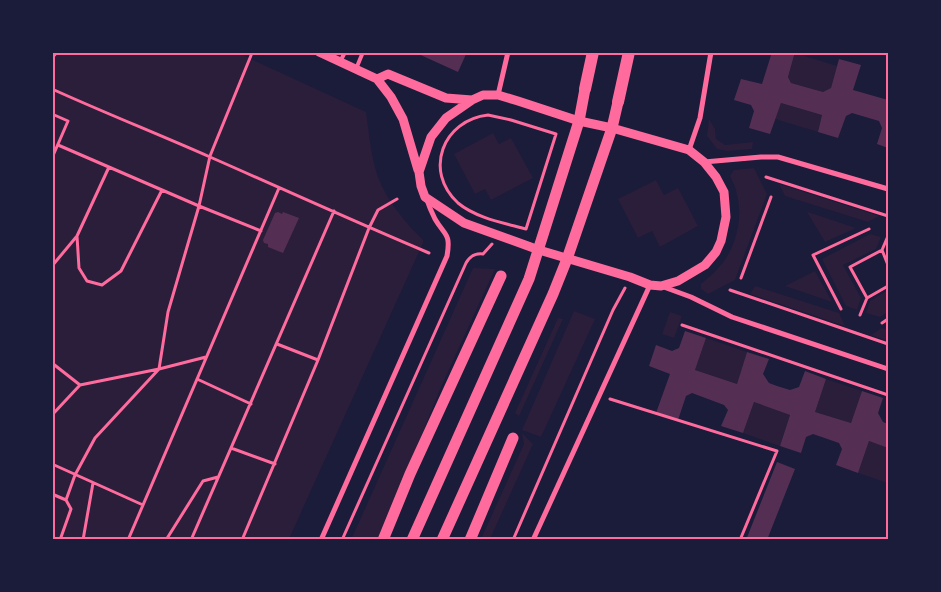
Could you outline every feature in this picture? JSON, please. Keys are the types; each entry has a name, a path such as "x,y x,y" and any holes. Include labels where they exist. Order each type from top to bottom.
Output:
{"highway":[{"path":"412,540 530,279 579,121 593,52"},
{"path":"442,540 567,259 612,128 629,52"},
{"path":"383,540 410,474 501,276"},
{"path":"470,540 513,438"}],"street":[{"path":"319,52 377,79 391,97 403,118 425,197 436,219 447,235 449,242 447,256 321,540"},
{"path":"498,95 508,52"},
{"path":"689,150 700,118 712,52"},
{"path":"377,79 388,74 446,98 472,100"},
{"path":"419,172 426,147 436,129 446,118 472,100 482,96 498,95 579,121 612,128 689,150 704,162 716,177 724,192 726,217 716,252 705,265 678,282 661,286"},
{"path":"704,162 778,157 888,189"},
{"path":"425,197 464,223 567,259 630,277 650,285 661,286 691,297 732,317 888,369"},
{"path":"533,540 650,285"}],"lane":[{"path":"340,62 345,52"},
{"path":"356,69 363,52"}],"path":[{"path":"52,58 57,52"},
{"path":"66,500 75,475 95,438 160,369 168,312 199,206 210,156 252,53"},
{"path":"52,89 210,156 429,253"},
{"path":"52,114 68,121 52,158"},
{"path":"512,120 514,114"},
{"path":"488,115 512,120 556,134 526,229 475,213 465,207 452,196 441,172 440,154 448,137 457,128 467,121 488,115"},
{"path":"58,144 261,231"},
{"path":"52,266 77,236 109,167"},
{"path":"766,177 888,216"},
{"path":"128,540 279,188"},
{"path":"77,236 79,268 87,281 102,285 121,272 162,190"},
{"path":"741,278 771,197"},
{"path":"242,540 318,360 369,228 378,210 397,199"},
{"path":"191,540 334,211"},
{"path":"342,540 469,257 483,254 487,250 498,235 503,222"},
{"path":"841,309 813,255 869,229"},
{"path":"866,298 850,267 882,250 888,236"},
{"path":"882,250 888,264"},
{"path":"513,540 613,310 630,277"},
{"path":"860,315 866,298 888,286"},
{"path":"730,290 888,344"},
{"path":"882,323 888,319"},
{"path":"682,325 888,395"},
{"path":"277,344 318,360"},
{"path":"52,415 80,385 160,369 207,357"},
{"path":"52,363 80,385"},
{"path":"197,379 251,404"},
{"path":"599,395 776,451 740,540"},
{"path":"231,448 275,464"},
{"path":"52,464 143,506"},
{"path":"166,540 203,482 218,477"},
{"path":"83,540 93,483"},
{"path":"52,494 66,500 72,509 60,540"}],"shaded area":[{"path":"52,53 238,53 366,112 378,177 397,211 423,240 423,243 289,539 53,539"},
{"path":"795,53 837,66 831,88 823,92 791,83 788,77"},
{"path":"781,103 822,115 818,132 775,119"},
{"path":"709,119 715,129 716,139 725,145 753,142 752,149 727,151 717,149 707,136"},
{"path":"493,133 499,144 511,138 533,178 491,200 485,189 475,194 454,154"},
{"path":"754,168 767,194 735,280 708,294 701,289 701,284 721,265 731,250 739,223 739,204 730,176 734,170"},
{"path":"656,180 664,195 678,188 698,226 660,247 652,231 638,238 618,199"},
{"path":"779,184 879,216 868,222 785,196"},
{"path":"808,212 856,228 825,242"},
{"path":"870,234 881,237 876,249 843,265 861,298 857,310 846,306 822,259"},
{"path":"473,268 495,269 441,387 380,539 351,540"},
{"path":"815,271 832,302 785,286"},
{"path":"755,286 839,313 845,326 750,294"},
{"path":"888,290 888,312 880,317 866,313 870,301"},
{"path":"574,311 595,319 541,437 522,430"},
{"path":"670,312 682,316 674,338 662,334"},
{"path":"558,318 563,319 519,416 515,413"},
{"path":"882,328 888,330 888,341 871,335"},
{"path":"706,338 747,352 737,384 695,370"},
{"path":"826,379 862,391 851,423 815,412"},
{"path":"754,402 790,415 780,446 743,433"},
{"path":"522,433 533,444 490,539 481,539 524,444"},
{"path":"869,441 888,448 888,483 858,473"}],"building":[{"path":"414,52 467,52 458,72"},
{"path":"772,52 795,52 788,77 791,83 823,92 831,88 839,59 861,65 853,90 888,100 888,148 877,144 882,128 879,121 852,113 846,116 838,138 818,132 822,115 781,103 770,134 749,128 754,111 751,105 734,100 741,79 762,84"},
{"path":"278,212 299,218 283,253 268,247 268,244 264,243 263,240 275,213"},
{"path":"685,331 706,338 695,370 737,384 747,352 769,359 763,374 769,383 777,386 790,390 799,387 805,371 826,379 815,412 851,423 862,391 883,398 878,413 883,422 888,424 888,448 869,441 858,473 836,465 842,449 839,443 813,434 806,437 801,453 780,446 790,415 754,402 743,433 721,426 728,410 724,405 692,393 686,396 678,420 656,413 670,374 649,366 656,345 672,351 679,348"},
{"path":"777,462 795,469 767,540 746,540"}]}
